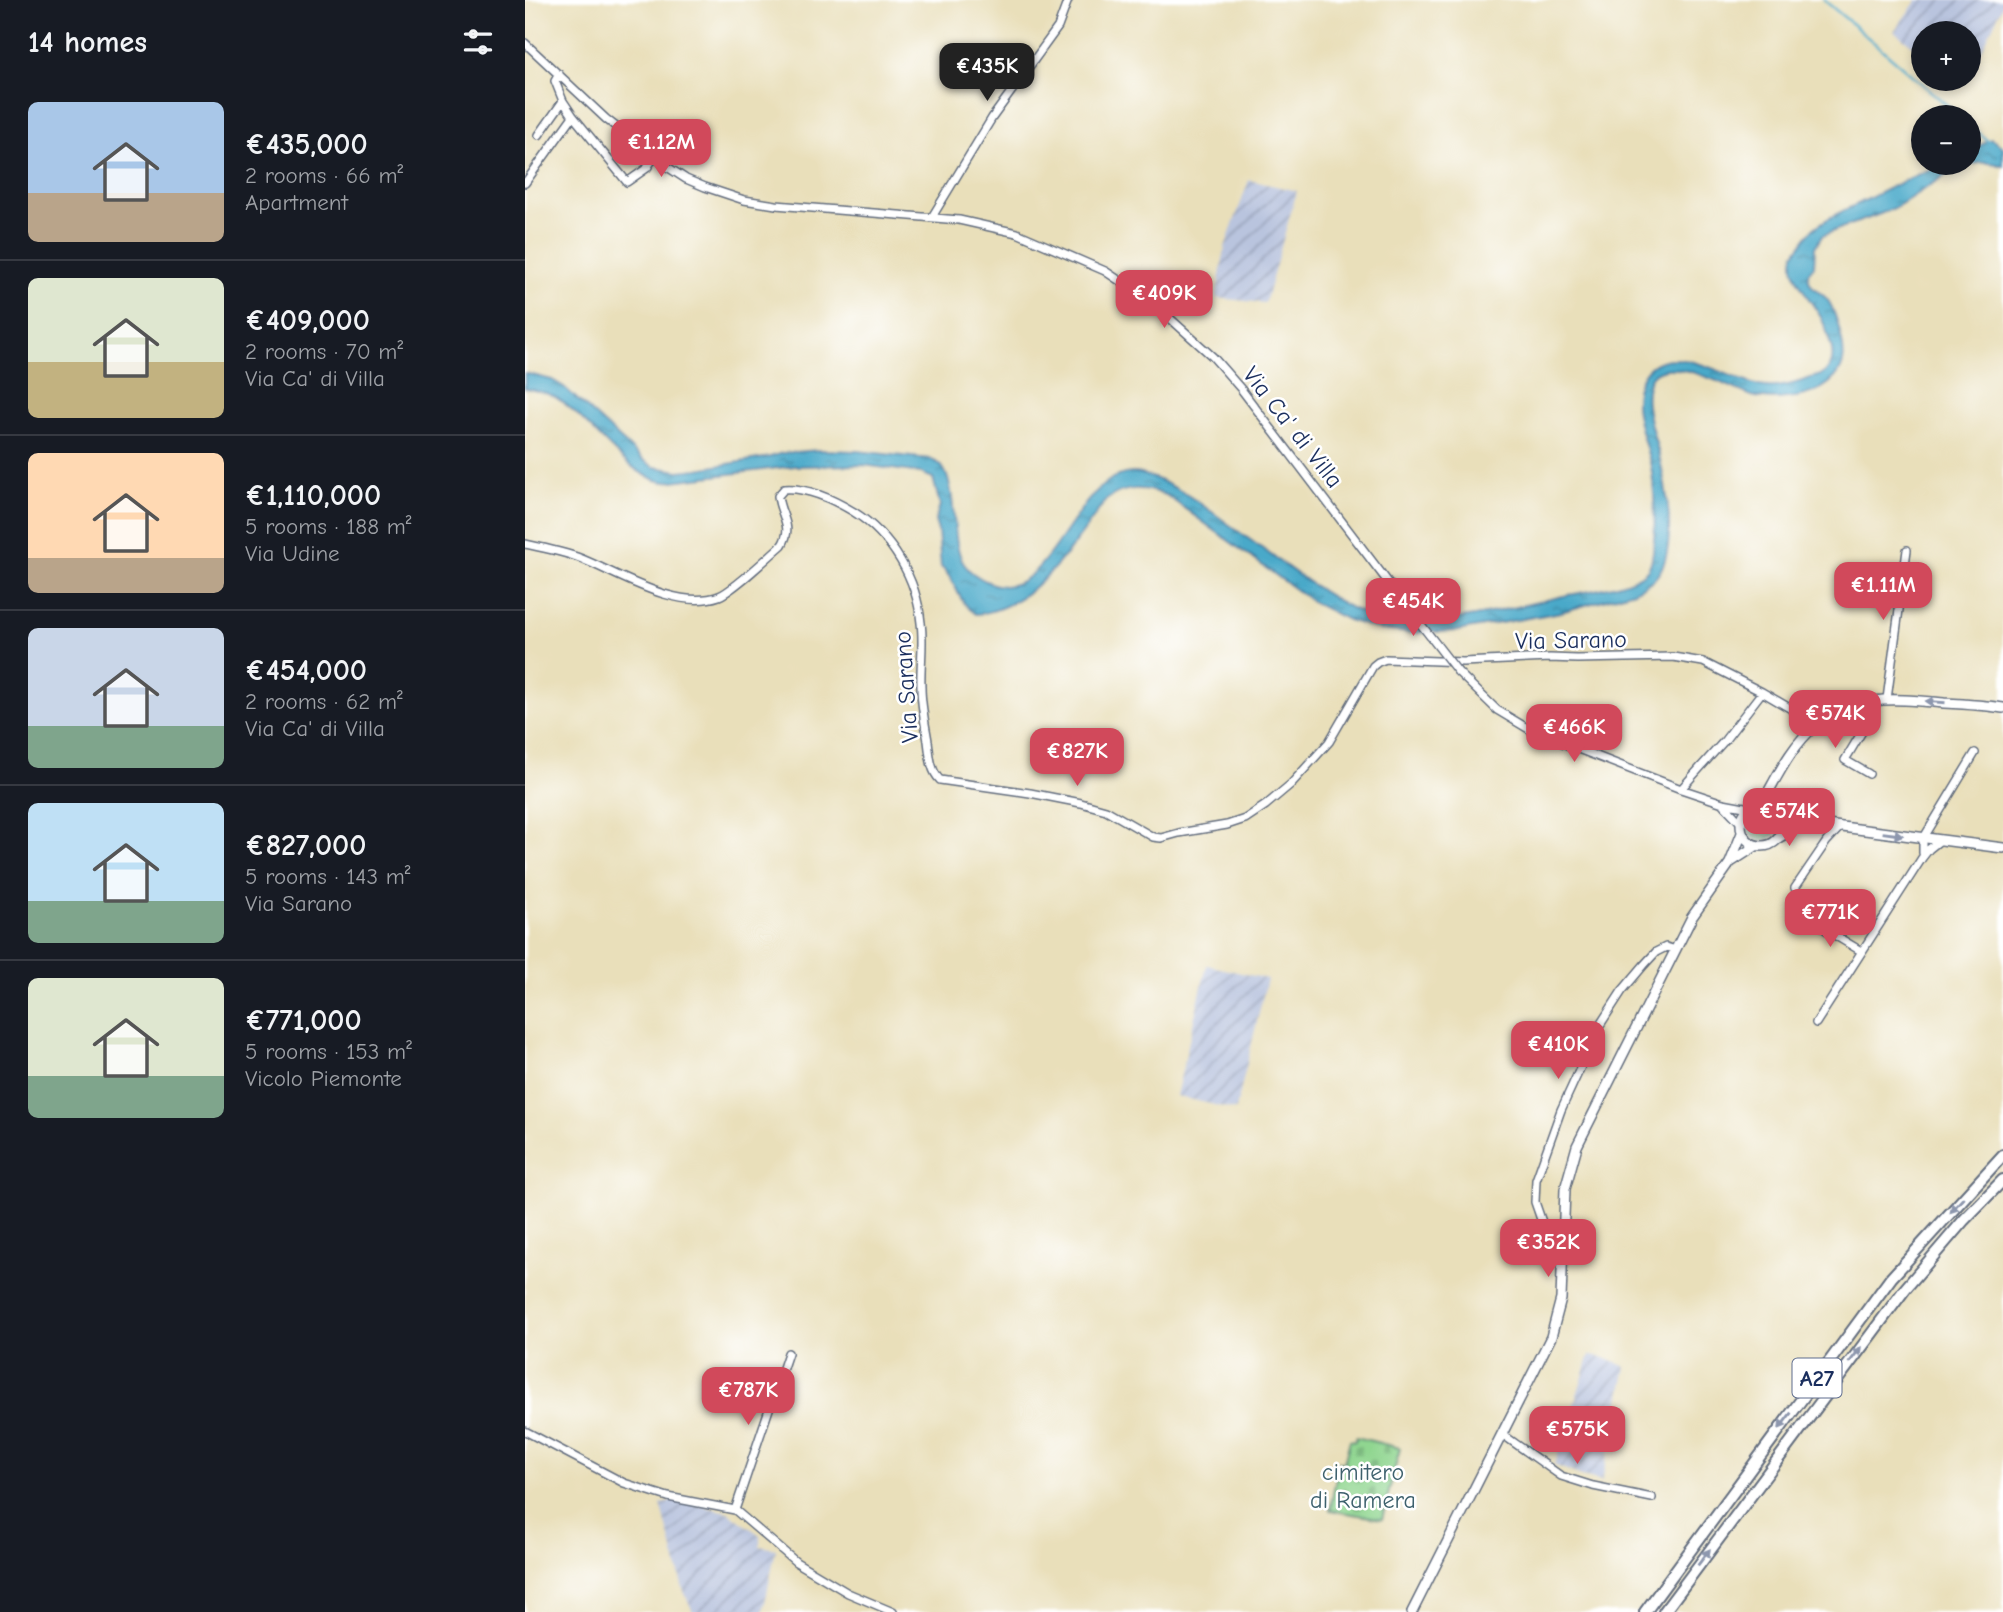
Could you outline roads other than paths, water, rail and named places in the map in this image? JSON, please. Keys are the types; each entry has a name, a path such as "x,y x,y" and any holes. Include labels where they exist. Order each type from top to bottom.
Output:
{"highway":[{"name":"A27","path":"1645,1612 1891,1278 2003,1155"},
{"name":"A27","path":"1664,1612 1905,1289 1964,1220 2003,1180"}],"main road":[{"path":"1761,805 1790,754 1817,724 1839,710 1863,702 1887,699 2003,708"},
{"path":"1730,863 1742,833 1741,822 1750,808 1768,806 1778,813 1783,825 1780,837"},
{"path":"1412,1612 1551,1338 1561,1299 1565,1189 1577,1146 1696,909 1730,863 1756,846 1769,845 1803,825 1812,824 2003,848"},
{"path":"1742,833 1756,846"}],"street":[{"path":"932,217 992,118 1058,27 1068,0"},
{"name":"Via Ca' di Villa","path":"525,43 606,119 686,179 744,200 776,205 959,220 1017,233 1105,271 1153,303 1197,341 1229,374 1458,672 1497,710 1532,731 1681,789 1723,803 1750,808"},
{"path":"559,74 555,80 563,101 627,182 647,168 654,157"},
{"path":"539,135 563,101"},
{"path":"525,183 573,116"},
{"name":"Via Sarano","path":"525,544 582,559 643,588 699,599 720,596 782,545 787,536 787,526 778,496 784,489 796,488 845,507 870,522 892,547 915,593 921,622 921,689 933,773 940,780 1030,793 1107,810 1153,837 1161,838 1245,820 1266,805 1291,784 1329,742 1373,666 1386,659 1463,662 1674,657 1703,662 1817,724"},
{"path":"1887,699 1907,550"},
{"path":"1681,789 1725,740 1762,692"},
{"path":"1863,702 1863,730 1846,760 1869,774"},
{"path":"1922,858 1923,839 1975,753"},
{"path":"1723,803 1741,822"},
{"path":"1827,841 1828,826"},
{"path":"1795,888 1839,827"},
{"path":"1816,1023 1922,858 1939,841"},
{"path":"1821,924 1826,930 1861,951"},
{"path":"1563,1255 1554,1250 1549,1240 1534,1196 1536,1180 1549,1143 1591,1041 1622,991 1656,952 1666,947 1676,950"},
{"path":"735,1510 788,1353"},
{"path":"525,1430 624,1483 668,1497 735,1510 796,1562 848,1593 893,1612"},
{"path":"1501,1434 1561,1476 1593,1486 1652,1498"}],"water":[{"path":"1991,139 2003,147 2003,166 1981,164 1981,145"},
{"path":"1918,175 1946,175 1894,208 1822,236 1815,247 1814,266 1808,273 1808,278 1811,285 1829,302 1843,348 1840,371 1828,384 1805,395 1768,398 1752,396 1679,369 1665,369 1654,374 1648,385 1647,408 1664,477 1669,532 1663,564 1654,579 1634,591 1561,612 1456,631 1411,633 1381,630 1348,620 1314,603 1166,495 1142,489 1121,492 1106,500 1067,554 1034,587 997,609 976,614 964,603 951,578 941,567 935,521 940,505 933,478 921,473 864,465 795,466 664,482 650,477 623,459 557,398 525,388 525,373 552,380 564,387 654,467 679,471 782,453 819,450 930,459 942,466 948,478 957,543 964,564 972,573 990,583 1012,585 1031,575 1101,487 1122,475 1145,475 1186,494 1312,584 1351,608 1376,617 1403,621 1459,618 1614,586 1646,572 1654,545 1654,502 1651,467 1637,412 1637,389 1641,379 1652,365 1667,359 1701,364 1768,387 1788,385 1825,373 1832,363 1832,348 1823,321 1797,279 1794,255 1818,225"}],"waterway":[{"path":"1824,0 1947,105"},
{"path":"1981,135 1990,143"}],"park label":[{"name":"cimitero di Ramera","path":"1363,1486"}]}
